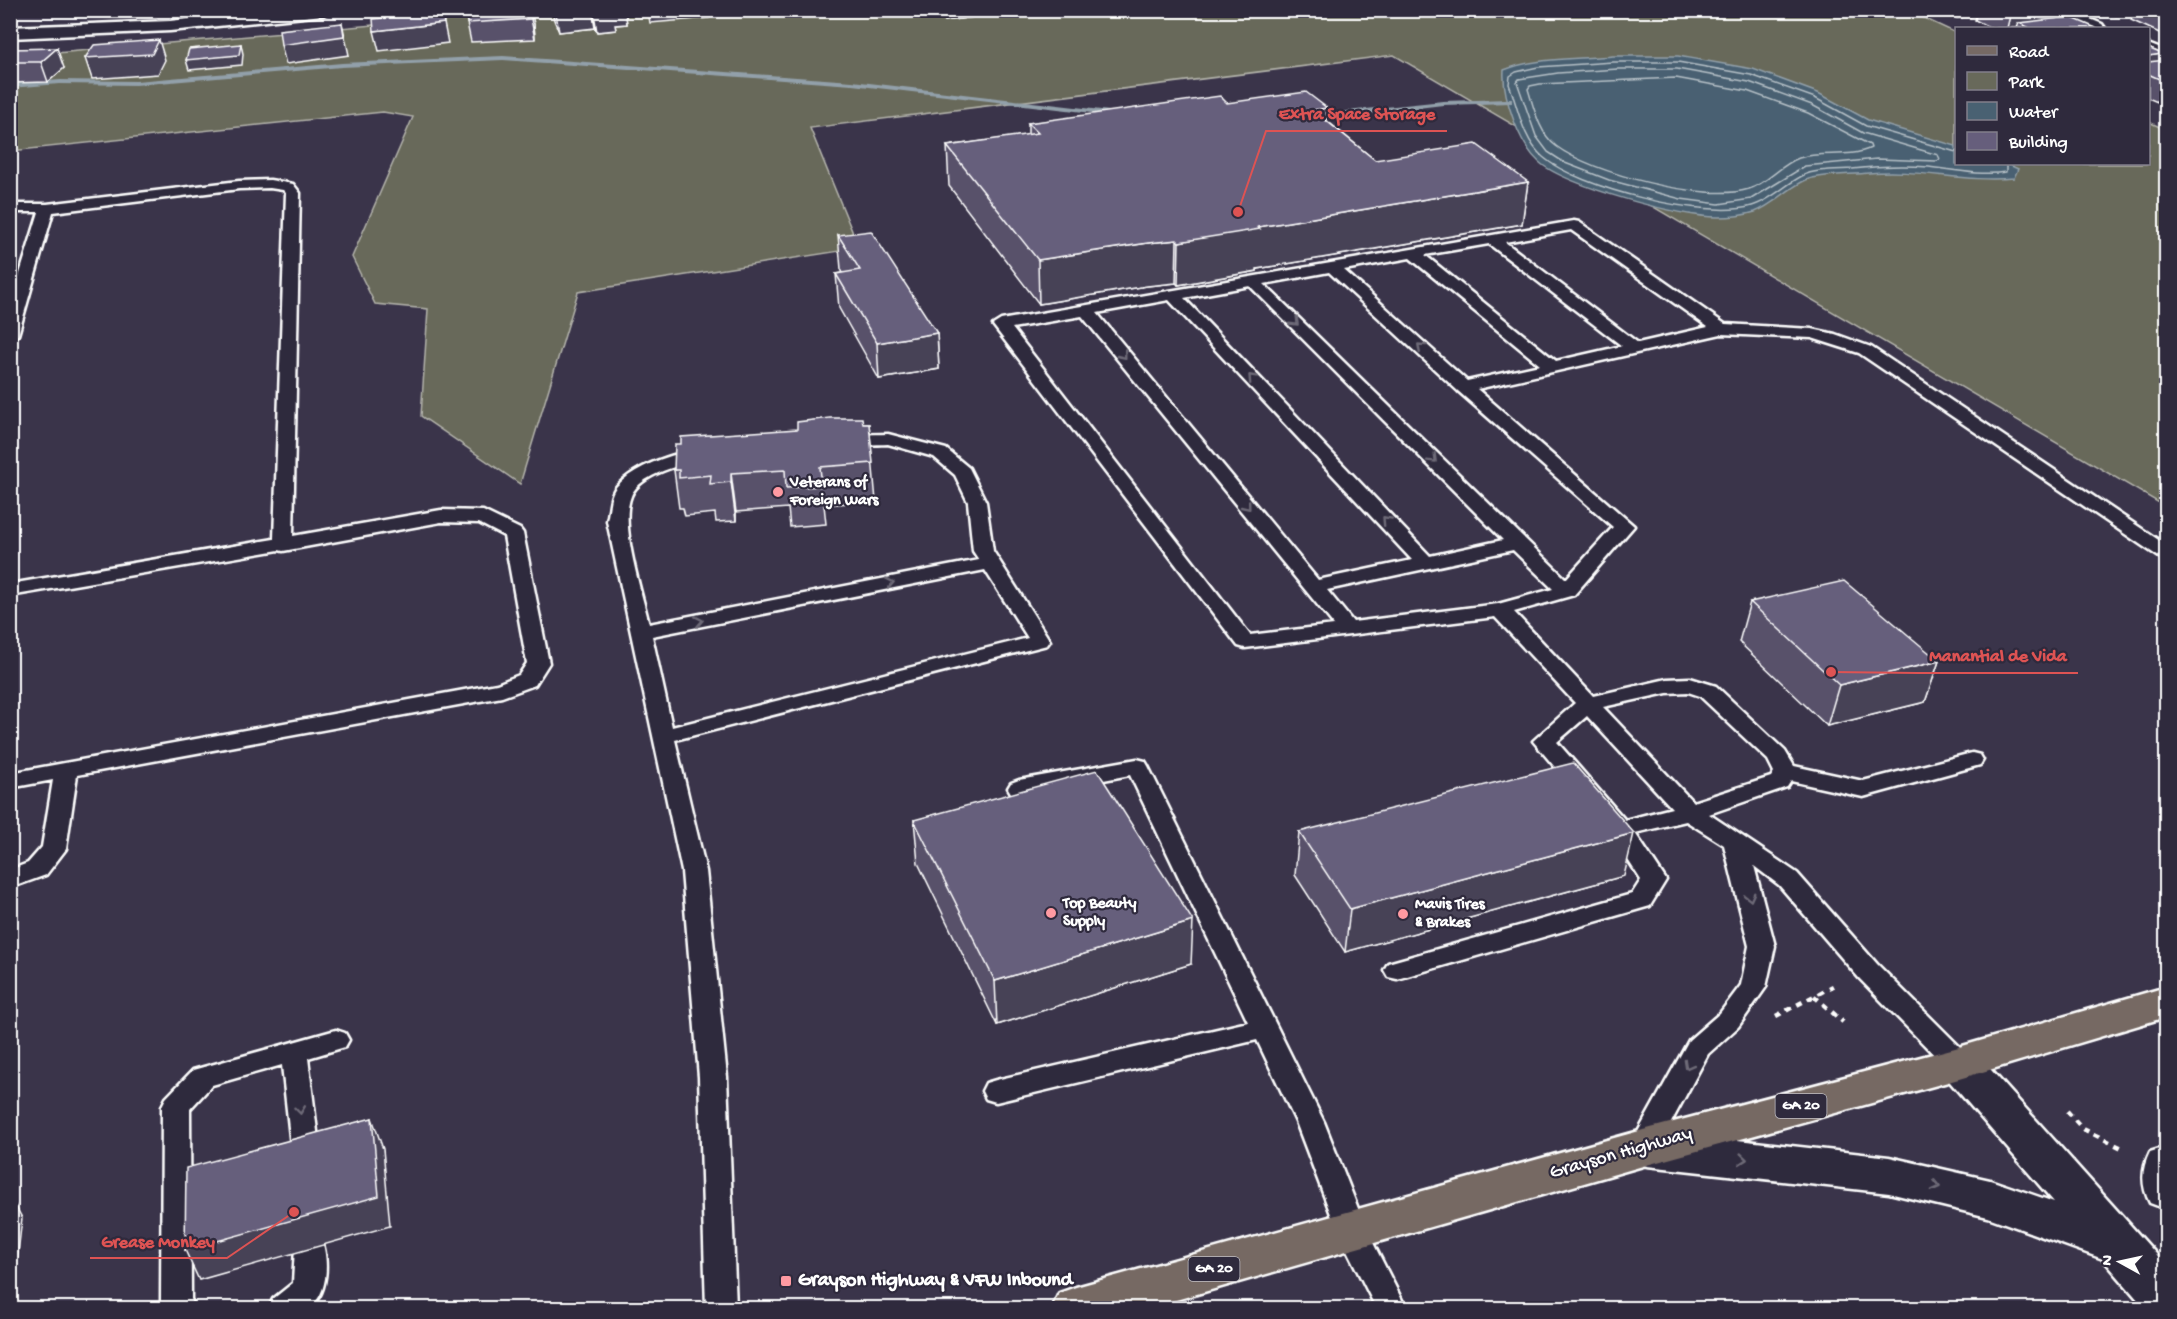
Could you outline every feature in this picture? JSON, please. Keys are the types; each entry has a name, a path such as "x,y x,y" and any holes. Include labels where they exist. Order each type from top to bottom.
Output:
{"main road":[{"name":"Grayson Highway","path":"1076,1308 1643,1148 1959,1063 2166,1002"}],"street":[{"path":"10,33 170,26 323,10"},
{"path":"2052,10 2094,27"},
{"path":"2150,51 2166,58"},
{"path":"1959,1063 2166,1298"},
{"path":"1643,1148 1889,1175 1990,1199 2119,1245"},
{"path":"2149,1159 2166,1190"}],"lane":[{"path":"10,208 47,208 239,185 270,184 288,187 293,193 283,545"},
{"path":"10,335 47,208"},
{"path":"1332,267 1464,387 1624,526 1567,591 1500,610 1245,642 1001,325 1332,267 1413,253 1492,239 1574,225 1721,329"},
{"path":"1492,239 1636,349"},
{"path":"1413,253 1553,368"},
{"path":"1253,281 1567,591"},
{"path":"1173,295 1426,563"},
{"path":"1086,310 1348,629"},
{"path":"1464,387 1721,329 1806,331 1846,341 1865,350 2166,553"},
{"path":"663,736 1040,641 983,551 977,502 963,472 940,453 888,439 790,442 703,453 650,469 624,490 616,521 642,632 663,736 694,871 713,1077 721,1308"},
{"path":"10,590 283,545 441,516 483,517 513,533 538,663 527,680 502,690 10,781"},
{"path":"1314,587 1517,543"},
{"path":"642,632 991,563"},
{"path":"1500,610 1689,812 1788,879 1868,971 1959,1063"},
{"path":"1397,970 1641,900 1654,880 1620,829 1544,741 1588,704 1667,686 1690,685 1707,691 1777,756 1785,772"},
{"path":"1785,772 1863,789 1972,760"},
{"path":"1019,788 1137,766 1310,1122 1352,1230 1391,1308"},
{"path":"10,880 37,869 54,849 66,770"},
{"path":"1620,829 1689,812 1779,782 1785,772"},
{"path":"1643,1148 1698,1047 1729,1020 1753,987 1762,946 1735,841"},
{"path":"996,1091 1265,1028"},
{"path":"180,1308 176,1303 176,1106 203,1077 336,1040"},
{"path":"294,1052 307,1170"},
{"path":"284,1308 308,1289 310,1248"}],"path":[{"path":"1767,1022 1843,981"},
{"path":"1814,996 1843,1022"},
{"path":"2067,1111 2083,1129 2149,1159"}],"green space":[{"path":"532,11 1909,11 1955,33 1955,165 2150,165 2150,122 2166,130 2166,507 1394,55 810,128 859,248 578,292 520,484 421,416 428,309 375,304 352,257 413,117 383,112 11,151 11,57"}],"water":[{"path":"1678,56 1753,69 1818,93 1868,120 1955,146 1955,165 2009,165 2018,169 2014,178 1996,179 1905,172 1820,177 1799,183 1755,212 1728,217 1702,216 1653,206 1573,181 1539,162 1525,144 1509,106 1504,70 1558,59"}],"building":[{"path":"467,10 531,10 531,19 467,23"},
{"path":"555,10 575,10 556,13"},
{"path":"593,10 613,10 613,11 594,13"},
{"path":"1999,10 2054,10 2057,12 2010,16"},
{"path":"441,12 444,23 374,31 373,19"},
{"path":"2070,17 2094,27 2028,27 2019,23"},
{"path":"342,23 344,36 281,45 279,30"},
{"path":"159,40 152,54 85,58 94,45"},
{"path":"241,44 239,55 186,60 189,49"},
{"path":"57,48 41,62 10,62 10,49"},
{"path":"2150,49 2162,54 2150,56"},
{"path":"2166,60 2166,82 2150,75 2150,62"},
{"path":"1306,92 1327,108 1313,110 1375,160 1476,144 1528,182 1179,242 1177,240 1148,243 1038,260 947,146 1038,133 1028,123 1220,96 1227,103"},
{"path":"871,231 937,333 877,343 836,274 860,270 838,235"},
{"path":"830,418 862,418 863,424 869,424 873,463 820,467 822,486 786,488 785,470 731,473 731,482 710,484 711,475 679,478 679,470 674,470 675,444 681,444 681,437 797,429 797,422"},
{"path":"1844,581 1939,661 1839,685 1750,602"},
{"path":"1573,763 1634,833 1350,909 1299,832"},
{"name":"Top Beauty Supply","path":"1097,770 1193,921 995,981 914,820"},
{"path":"372,1118 379,1196 185,1250 186,1168"}],"waterway":[{"path":"10,86 60,82 136,83 342,65 503,58 852,83 1118,114"},
{"path":"1308,118 1443,103 1509,101"}],"place":[{"name":"Extra Space Storage","path":"1238,212"},
{"name":"Veterans of Foreign Wars","path":"778,492"},
{"name":"Manantial de Vida","path":"1831,672"},
{"name":"Top Beauty Supply","path":"1051,913"},
{"name":"Mavis Tires & Brakes","path":"1403,914"},
{"name":"Grease Monkey","path":"294,1212"},
{"name":"Grayson Highway & VFW Inbound","path":"786,1281"}]}
